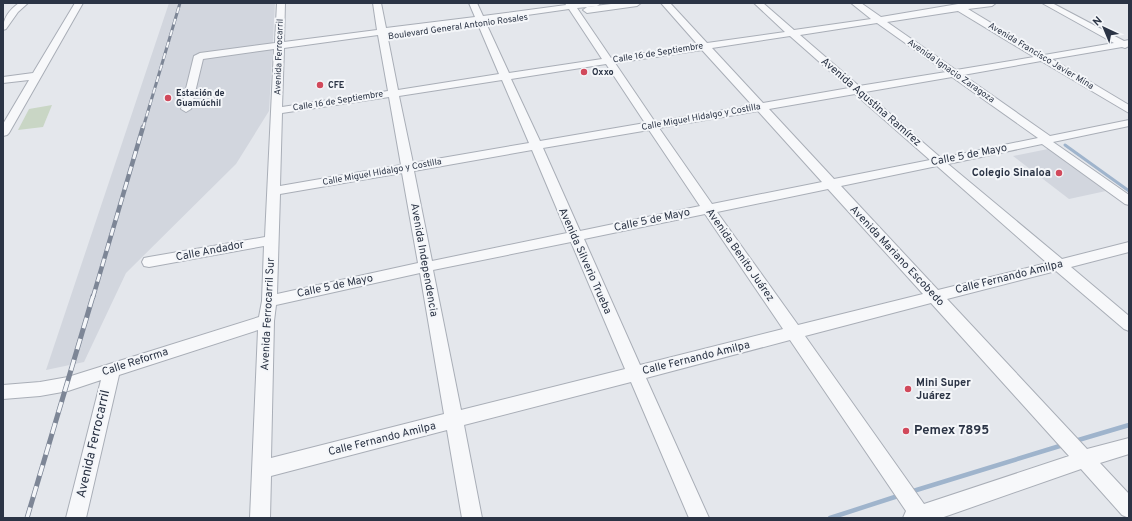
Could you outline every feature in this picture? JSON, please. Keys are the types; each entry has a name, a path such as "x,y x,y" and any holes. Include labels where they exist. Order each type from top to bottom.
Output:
{"street":[{"path":"3,28 15,10 24,3"},
{"path":"3,133 8,116 36,76 79,3"},
{"name":"Avenida Ferrocarril","path":"277,111 281,3"},
{"name":"Avenida Independencia","path":"377,3 472,518"},
{"name":"Avenida Silverio Trueba","path":"473,3 699,518"},
{"name":"Boulevard General Antonio Rosales","path":"186,108 199,56 280,48 481,21 598,3"},
{"name":"Boulevard General Antonio Rosales","path":"572,7 636,3"},
{"name":"Avenida Mariano Escobedo","path":"665,3 1129,508"},
{"name":"Avenida Agustina Ramírez","path":"758,3 938,161 1129,325"},
{"name":"Avenida Ignacio Zaragoza","path":"855,3 954,73 1129,201"},
{"name":"Calle 16 de Septiembre","path":"277,111 878,20 956,5 992,3"},
{"path":"1046,3 1127,45"},
{"name":"Avenida Francisco Javier Mina","path":"956,5 1129,110"},
{"name":"Avenida Benito Juárez","path":"572,7 708,208 890,472 917,514"},
{"path":"3,11 15,10"},
{"name":"Calle Miguel Hidalgo y Costilla","path":"274,191 954,73 1127,45"},
{"path":"3,80 36,76"},
{"name":"Avenida Ferrocarril Sur","path":"260,518 266,321 269,301 277,111"},
{"name":"Calle 5 de Mayo","path":"269,301 708,208 1129,123"},
{"name":"Calle Andador","path":"149,262 272,240"},
{"name":"Calle Fernando Amilpa","path":"262,469 1129,247"},
{"name":"Calle Reforma","path":"6,397 68,384 266,321"},
{"name":"Avenida Ferrocarril","path":"76,518 112,369"},
{"path":"917,514 1084,459 1129,446"}],"shaded area":[{"path":"169,3 275,3 269,111 236,164 126,273 84,362 46,370"},
{"name":"Colegio Sinaloa","path":"1048,149 1106,191 1069,199 1013,156"}],"green space":[{"path":"52,105 43,127 18,130 29,109"}],"waterway":[{"path":"1065,145 1129,191"},
{"path":"1075,441 1129,425"},
{"path":"910,492 1063,445"},
{"path":"830,518 901,495"}],"railway":[{"path":"143,128 180,3"},
{"path":"93,297 143,127"},
{"path":"27,518 93,296"}],"place":[{"name":"Oxxo","path":"584,72"},
{"name":"CFE","path":"320,85"},
{"name":"Estación de Guamúchil","path":"168,98"},
{"name":"Colegio Sinaloa","path":"1059,173"},
{"name":"Mini Super Juárez","path":"908,389"},
{"name":"Pemex 7895","path":"906,431"}]}
